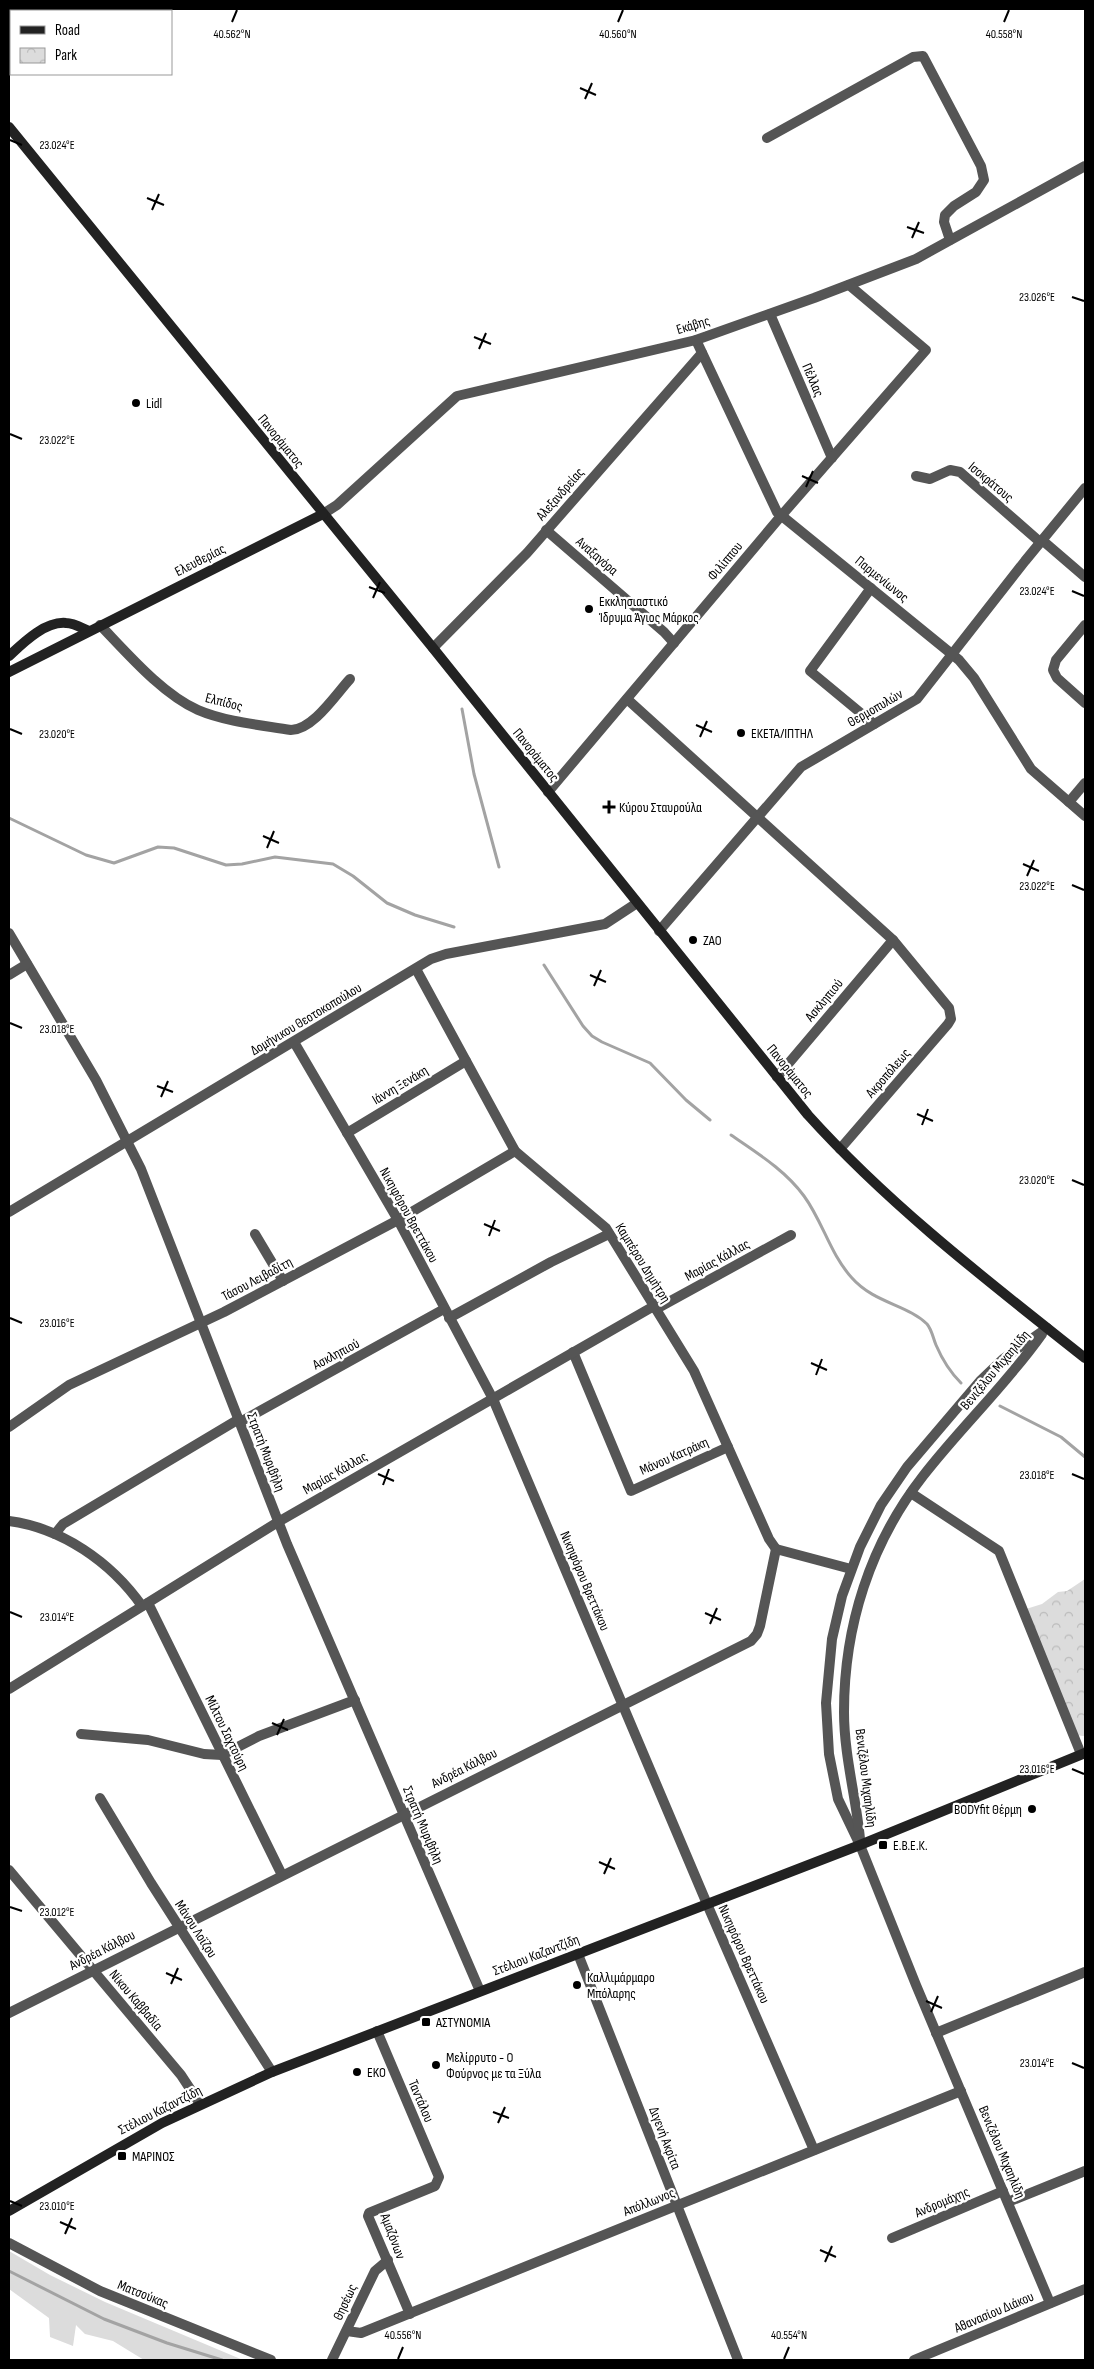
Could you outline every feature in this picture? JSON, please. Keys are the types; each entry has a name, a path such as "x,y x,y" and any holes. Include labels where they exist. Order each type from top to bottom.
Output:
{"main road":[{"name":"Πανοράματος","path":"9,128 433,648 777,1077 840,1149 914,1218 1085,1358"},
{"name":"Ελευθερίας","path":"9,672 323,514"},
{"path":"9,656 31,637 60,623 71,624 89,631"},
{"name":"Στέλιου Καζαντζίδη","path":"9,2211 130,2140 200,2104 272,2072 860,1846 1083,1753"}],"street":[{"path":"767,138 914,57 923,56 982,166 984,180 976,192 954,206 945,215 944,222 950,240"},
{"name":"Εκάβης","path":"323,514 337,505 457,396 696,340 770,314 916,259 1085,166"},
{"name":"Φιλίππου","path":"548,792 781,516 926,350 849,285"},
{"name":"Πέλλας","path":"770,314 832,458"},
{"name":"Παρμενίωνος","path":"696,340 771,503 781,516 953,654 974,678 1027,764 1085,816"},
{"name":"Αλεξανδρείας","path":"433,648 546,530 702,353"},
{"name":"Ισοκράτους","path":"916,476 930,479 950,470 960,472 1085,577"},
{"name":"Θερμοπυλών","path":"659,931 801,767 917,699 1085,488"},
{"name":"Αναξαγόρα","path":"546,530 664,632 674,643"},
{"path":"871,588 810,671 874,724"},
{"name":"Ελπίδος","path":"100,625 135,661 172,693 191,706 217,716 291,730 302,729 312,722 350,679"},
{"path":"1085,625 1056,660 1053,670 1057,678 1085,703"},
{"path":"627,698 893,940"},
{"path":"1069,802 1085,783"},
{"name":"Δομήνικου Θεοτοκοπούλου","path":"9,1212 431,960 446,954 606,924 637,903"},
{"name":"Στρατή Μυριβήλη","path":"9,933 99,1087 128,1141 202,1323 278,1522 480,1991"},
{"name":"Ακροπόλεως","path":"840,1149 948,1024 952,1013 893,940"},
{"name":"Ασκληπιού","path":"777,1077 893,940"},
{"path":"9,975 27,964"},
{"name":"Καμπέρου Δημήτρη","path":"416,969 516,1150 600,1221 655,1307 694,1371 769,1539 776,1549"},
{"name":"Νικηφόρου Βρεττάκου","path":"294,1042 398,1220 493,1399 707,1904 814,2150"},
{"name":"Ιάννη Ξενάκη","path":"347,1133 466,1061"},
{"name":"Τάσου Λειβαδίτη","path":"9,1427 69,1384 202,1323 398,1220 516,1150"},
{"path":"255,1234 282,1281"},
{"name":"Ασκληπιού","path":"55,1534 63,1524 239,1420 447,1313 609,1234"},
{"name":"Μαρίας Κάλλας","path":"9,1689 278,1522 573,1352 791,1235"},
{"name":"Βενιζέλου Μιχαηλίδη","path":"860,1846 857,1804 847,1760 844,1713 846,1670 853,1620 867,1573 891,1521 923,1475 1003,1385 1047,1328"},
{"name":"Βενιζέλου Μιχαηλίδη","path":"1047,1328 993,1368 923,1447 881,1505 851,1569 832,1639 826,1703 834,1782 844,1814 860,1846 936,2033 1050,2303"},
{"name":"Μάνου Κατράκη","path":"573,1352 631,1491 728,1447"},
{"path":"911,1492 999,1551 1083,1753"},
{"name":"Μίλτου Σαχτούρη","path":"9,1521 34,1526 74,1544 100,1561 145,1604 282,1875"},
{"path":"776,1549 851,1569"},
{"name":"Ανδρέα Κάλβου","path":"9,2013 751,1641 757,1634 760,1626 776,1549"},
{"path":"81,1734 148,1740 204,1754 222,1755 259,1736 355,1700"},
{"name":"Μάνου Λοϊζου","path":"100,1798 179,1927 272,2072"},
{"name":"Νίκου Καββαδία","path":"9,1870 181,2075 200,2104"},
{"name":"Διγενή Ακρίτα","path":"578,1954 738,2360"},
{"path":"936,2033 1085,1972"},
{"name":"Ταντάλου","path":"377,2032 439,2180"},
{"name":"Απόλλωνος","path":"347,2331 361,2333 410,2314 961,2091"},
{"path":"1008,2202 1085,2170"},
{"name":"Αμαζόνων","path":"410,2314 368,2216 369,2213 435,2186 439,2180"},
{"name":"Ανδρομάχης","path":"892,2238 1003,2191"},
{"name":"Ματσούκας","path":"9,2243 100,2291 271,2360"},
{"name":"Θησέως","path":"332,2360 375,2271 388,2260"},
{"name":"Αθανασίου Διάκου","path":"914,2360 927,2358 1085,2289"}],"green space":[{"path":"1085,1579 1085,1736 1076,1735 1026,1609 1042,1604 1058,1592 1067,1591"},
{"path":"9,2251 50,2275 105,2302 243,2360 144,2360 113,2341 85,2334 76,2325 73,2346 50,2337 49,2318 9,2289"}],"waterway":[{"path":"462,709 474,774 499,867"},
{"path":"9,818 86,855 114,863 158,847 174,848 226,865 242,864 275,857 333,864 353,876 387,903 415,915 454,927"},
{"path":"544,965 583,1026 592,1036 650,1063 686,1100 710,1120"},
{"path":"731,1135 770,1162 804,1196 838,1259 852,1278 870,1293 910,1312 927,1324 944,1360 961,1383"},
{"path":"1000,1406 1061,1437 1085,1457"},
{"path":"9,2271 104,2319 167,2343 222,2360"}],"place":[{"name":"Lidl","path":"136,403"},
{"name":"Εκκλησιαστικό Ίδρυμα Άγιος Μάρκος","path":"589,609"},
{"name":"ΕΚΕΤΑ/ΙΠΤΗΛ","path":"741,733"},
{"name":"Κύρου Σταυρούλα","path":"609,807"},
{"name":"ZAO","path":"693,940"},
{"name":"BODYfit Θέρμη","path":"1032,1809"},
{"name":"Ε.Β.Ε.Κ.","path":"883,1845"},
{"name":"Καλλιμάρμαρο Μπόλαρης","path":"577,1985"},
{"name":"ΑΣΤΥΝΟΜΙΑ","path":"426,2022"},
{"name":"Μελίρρυτο - Ο Φούρνος με τα Ξύλα","path":"436,2065"},
{"name":"EKO","path":"357,2072"},
{"name":"ΜΑΡΙΝΟΣ","path":"122,2156"}]}
